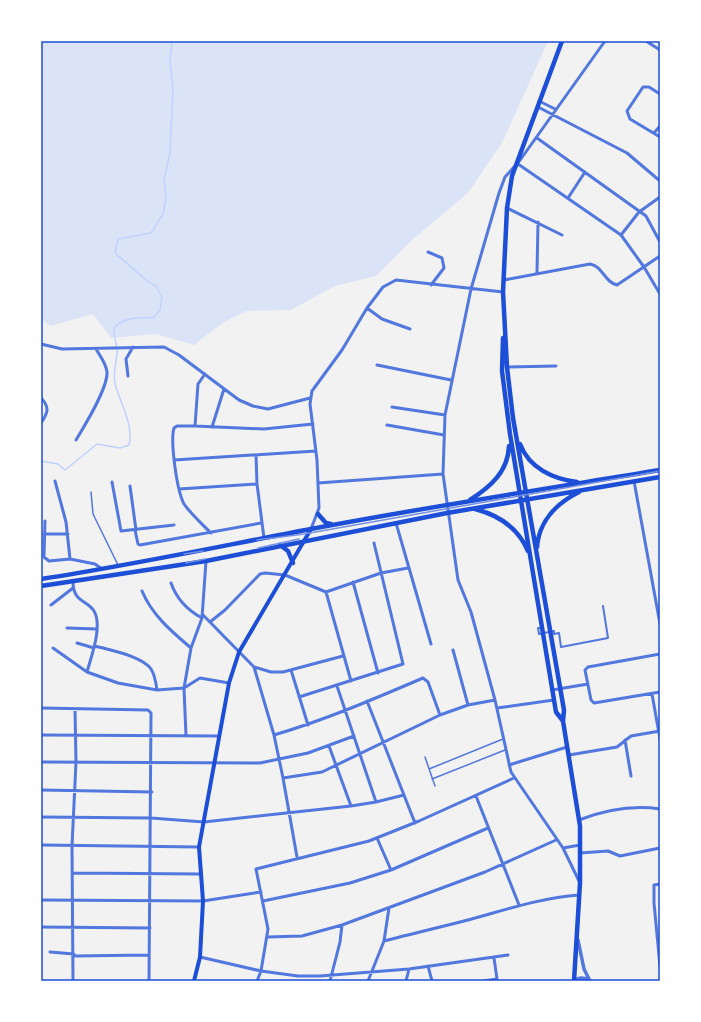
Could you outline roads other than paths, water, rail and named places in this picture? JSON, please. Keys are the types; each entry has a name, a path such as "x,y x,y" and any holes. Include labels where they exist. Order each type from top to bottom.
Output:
{"main road":[{"path":"562,41 516,165 507,208 504,292 507,367 516,433 559,689 564,710 563,721 579,820 580,883 578,937 574,981"},
{"path":"505,322 502,370 510,434 556,712 563,721"},
{"path":"516,433 522,448 539,468 560,479 583,482"},
{"path":"468,501 489,487 501,472 509,451 510,434"},
{"path":"41,579 119,567 334,524 660,470"},
{"path":"41,586 206,561 280,545 447,513 660,477"},
{"path":"537,555 540,531 553,510 563,501 584,490"},
{"path":"473,509 485,512 505,522 522,539 531,556"},
{"path":"318,514 326,523 334,524"},
{"path":"194,981 200,957 203,901 199,847 213,763 229,682 239,652 293,563 311,529"},
{"path":"280,545 288,551 293,563"}],"street":[{"path":"580,883 563,848 514,778 509,765 497,708 471,612 458,580 442,474 445,416 450,380 471,289 505,177 537,138 555,109 605,41"},
{"path":"646,41 660,50"},
{"path":"660,94 646,86 641,89 627,111 628,117 660,137"},
{"path":"539,101 555,109"},
{"path":"537,106 552,116 628,153 660,181"},
{"path":"654,133 660,126"},
{"path":"537,138 646,216 650,220 660,242"},
{"path":"516,165 568,198 621,235 644,266 660,294"},
{"path":"568,198 585,172"},
{"path":"621,235 640,212 660,197"},
{"path":"507,208 562,235"},
{"path":"537,273 538,222"},
{"path":"428,252 442,258 444,268 431,285"},
{"path":"504,280 590,264 600,270 612,284 617,285 660,256"},
{"path":"311,529 318,514 318,483 310,398 316,384 342,350 367,308 383,287 392,281 504,292"},
{"path":"367,308 382,319 410,329"},
{"path":"41,343 62,349 96,349 129,346 164,347 179,354 239,400 253,406 268,409 310,398"},
{"path":"128,376 126,359 133,347"},
{"path":"76,440 99,399 107,373 104,363 96,349"},
{"path":"377,365 450,380"},
{"path":"507,367 556,366"},
{"path":"195,426 198,384 205,374"},
{"path":"212,427 224,389"},
{"path":"41,398 46,403 48,409 47,415 41,423"},
{"path":"392,407 445,416"},
{"path":"211,533 185,505 179,489 174,460 174,428 177,426 195,426 264,429 313,424"},
{"path":"387,425 444,435"},
{"path":"174,460 316,451"},
{"path":"256,455 257,484 264,538"},
{"path":"318,483 442,474"},
{"path":"55,481 66,522 70,559"},
{"path":"634,481 654,600 660,624"},
{"path":"112,482 120,530 123,532 174,525"},
{"path":"179,489 257,484"},
{"path":"130,486 138,544 140,545 261,523"},
{"path":"45,521 44,557 46,560 70,559 95,564 102,569"},
{"path":"396,523 431,644"},
{"path":"44,534 68,534"},
{"path":"299,697 378,673 401,665 403,662 374,543"},
{"path":"186,736 184,688 191,648 202,616 206,561"},
{"path":"210,622 225,610 256,576 266,573 285,575 326,592 353,582 408,568"},
{"path":"73,582 73,588 84,603 94,611 97,629 95,646 87,672"},
{"path":"353,582 378,673"},
{"path":"171,583 180,602 192,612 202,616 210,622 254,667 274,735 297,858"},
{"path":"51,605 73,588"},
{"path":"142,591 148,605 168,628 191,648"},
{"path":"326,592 351,682"},
{"path":"654,600 660,599"},
{"path":"542,628 538,628 539,634 554,631 554,634 559,633 562,647 608,638 603,606"},
{"path":"67,628 97,629"},
{"path":"77,643 95,646 143,662 150,668 155,678 157,690"},
{"path":"53,648 87,672 118,683 157,690 184,688 200,678 229,682"},
{"path":"454,650 468,705"},
{"path":"660,654 588,667 585,670 590,700 594,703 660,692"},
{"path":"254,667 271,672 291,670 343,656"},
{"path":"291,670 308,725"},
{"path":"274,735 308,725 345,711 423,678 428,682 440,715"},
{"path":"552,690 588,684"},
{"path":"337,686 376,802"},
{"path":"652,694 660,739"},
{"path":"283,778 322,772 440,715 468,705 495,700"},
{"path":"497,708 554,700"},
{"path":"367,701 415,823"},
{"path":"41,708 150,711 152,736 152,792 149,981"},
{"path":"73,981 72,846 76,762 75,709"},
{"path":"569,755 617,747 631,736 659,731"},
{"path":"41,735 219,736"},
{"path":"41,762 260,763 279,760 329,746 354,736"},
{"path":"625,740 631,776"},
{"path":"329,746 351,806"},
{"path":"509,765 567,747"},
{"path":"257,981 261,970 268,937 268,929 256,869 377,838 415,823 514,778"},
{"path":"41,790 152,792"},
{"path":"41,817 151,818 204,822 351,806 404,795"},
{"path":"476,796 519,906"},
{"path":"579,820 637,806 660,809"},
{"path":"263,901 350,883 391,870 488,828"},
{"path":"377,838 391,870"},
{"path":"268,937 302,936 342,925 503,864 556,840"},
{"path":"41,845 199,847"},
{"path":"563,848 580,845"},
{"path":"580,853 608,851 620,856 660,848"},
{"path":"73,874 200,874"},
{"path":"660,884 654,886 660,966"},
{"path":"41,900 203,901 261,892"},
{"path":"384,941 559,896 579,894"},
{"path":"368,981 384,941 389,908"},
{"path":"330,981 340,942 342,925"},
{"path":"41,927 150,928"},
{"path":"578,937 580,954 589,980"},
{"path":"50,952 74,955 149,956"},
{"path":"200,957 298,976 410,969 508,955"},
{"path":"483,981 497,979 494,958"},
{"path":"428,966 432,981"},
{"path":"406,981 410,969"},
{"path":"296,981 298,976"},
{"path":"574,981 581,978 589,980"}],"lane":[{"path":"91,492 93,514 119,567"},
{"path":"429,769 503,739"},
{"path":"432,779 505,749"},
{"path":"425,757 435,786"}],"waterway":[{"path":"41,461 58,464 65,470 97,444 120,448 129,445 130,429 114,379 117,350 114,332 115,327 119,323 130,319 153,318 160,310 162,298 157,287 145,279 115,253 118,239 151,233 163,214 166,197 164,180 170,152 173,90 170,60 172,41"}],"railway":[{"path":"257,540 304,534 660,471"},
{"path":"258,548 299,539"},
{"path":"184,554 203,551"},
{"path":"186,563 205,559"}]}
